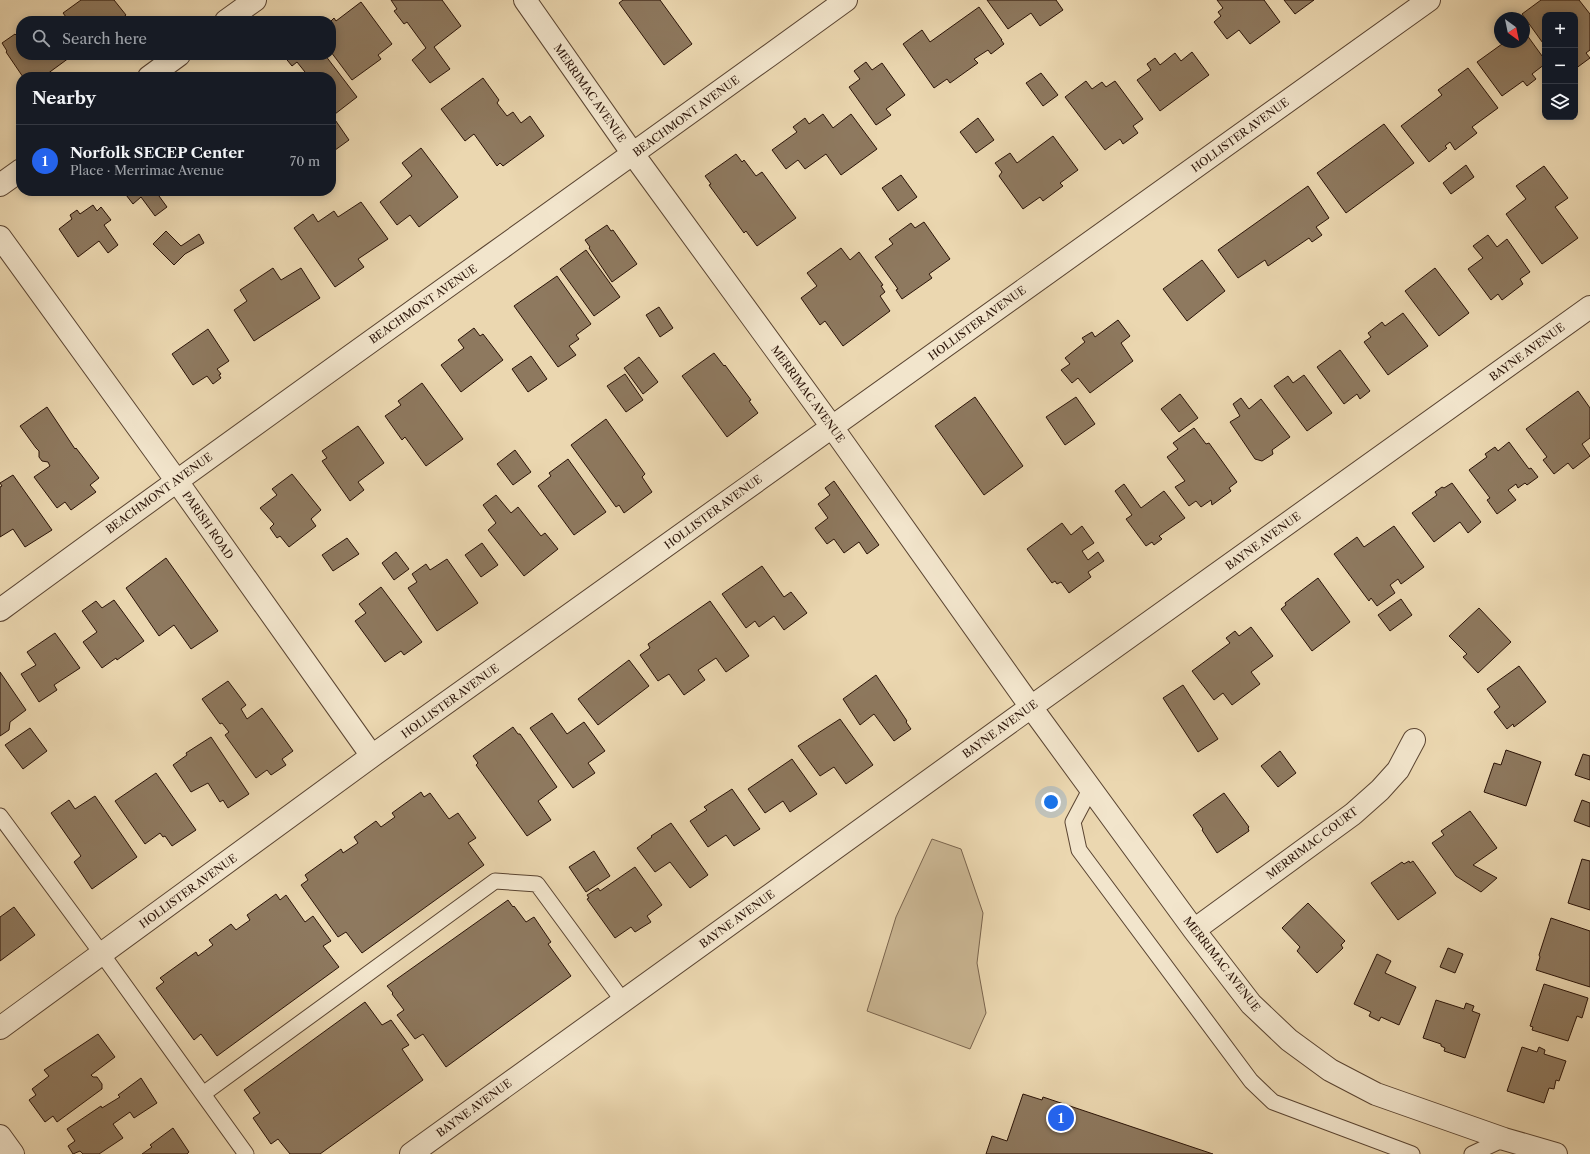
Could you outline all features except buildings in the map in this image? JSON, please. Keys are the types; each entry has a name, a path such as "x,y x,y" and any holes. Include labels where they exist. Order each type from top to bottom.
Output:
{"street":[{"path":"233,16 255,0"},
{"name":"MERRIMAC AVENUE","path":"525,0 633,154 832,427 1031,707 1194,930 1251,1004 1289,1040 1330,1070 1376,1094 1504,1139 1556,1154"},
{"name":"BEACHMONT AVENUE","path":"0,610 176,480 846,0"},
{"name":"HOLLISTER AVENUE","path":"0,1028 372,756 1429,0"},
{"path":"156,72 172,60"},
{"path":"0,185 16,174"},
{"name":"PARISH ROAD","path":"0,237 176,480 372,756"},
{"name":"BAYNE AVENUE","path":"411,1154 1031,707 1590,307"},
{"name":"MERRIMAC COURT","path":"1194,930 1353,814 1380,790 1398,770 1414,740"},
{"path":"0,1136 13,1154"}],"lane":[{"path":"1091,788 1073,822 1079,850 1251,1082 1273,1102 1412,1154"},
{"path":"0,816 102,954 246,1154"},
{"path":"203,1094 495,881 537,884 623,1002"},
{"path":"1472,1154 1504,1139"}],"shaded area":[{"path":"932,839 961,849 983,913 977,963 986,1013 970,1049 867,1011 896,917"}],"place":[{"name":"Norfolk SECEP Center","path":"1061,1118"}]}
